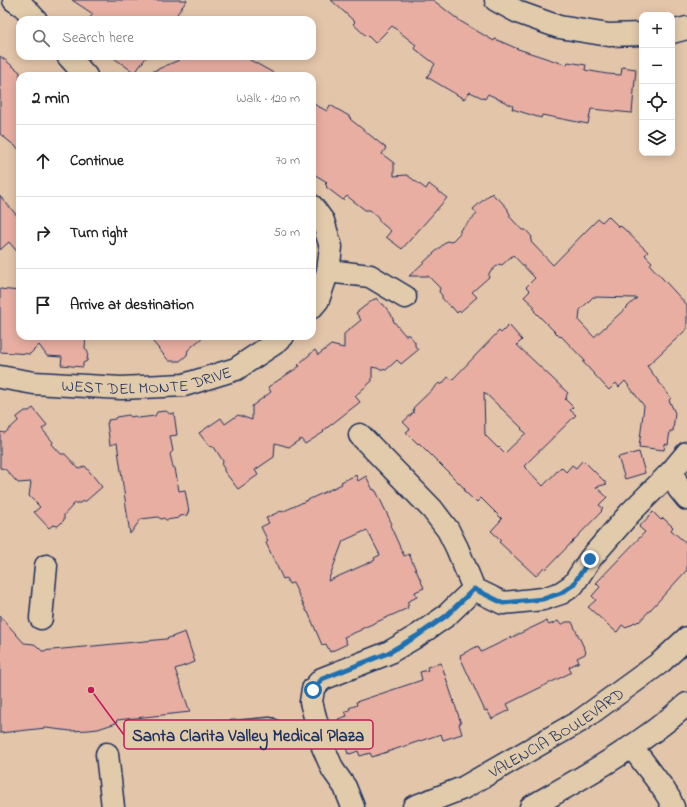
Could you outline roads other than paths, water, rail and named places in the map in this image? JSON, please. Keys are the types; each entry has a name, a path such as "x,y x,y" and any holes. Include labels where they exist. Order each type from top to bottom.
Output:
{"street":[{"path":"14,0 23,6 32,16"},
{"path":"496,0 520,13 559,28 609,35 639,34"},
{"path":"675,31 687,28"},
{"path":"72,60 82,72"},
{"path":"316,211 323,221 331,247 328,271 316,302"},
{"path":"328,271 370,276 405,297"},
{"name":"WEST DEL MONTE DRIVE","path":"0,377 34,383 121,388 184,385 236,369 278,340"},
{"path":"360,435 432,509 448,530 474,589 503,603 543,599 561,593 573,585 590,559 630,513 679,475"},
{"path":"687,453 679,475 679,490 687,498"},
{"path":"41,618 46,566"},
{"path":"353,807 345,787 333,770 323,747 311,702 313,690 322,679 388,653 417,636 446,616 474,589"},
{"name":"VALENCIA BOULEVARD","path":"414,807 463,788 580,721 660,662 687,638"},
{"path":"531,807 632,747 687,704"},
{"path":"224,733 270,729"},
{"path":"632,747 662,787 673,807"},
{"path":"107,754 113,807"}],"place":[{"name":"Santa Clarita Valley Medical Plaza","path":"91,690"}]}
